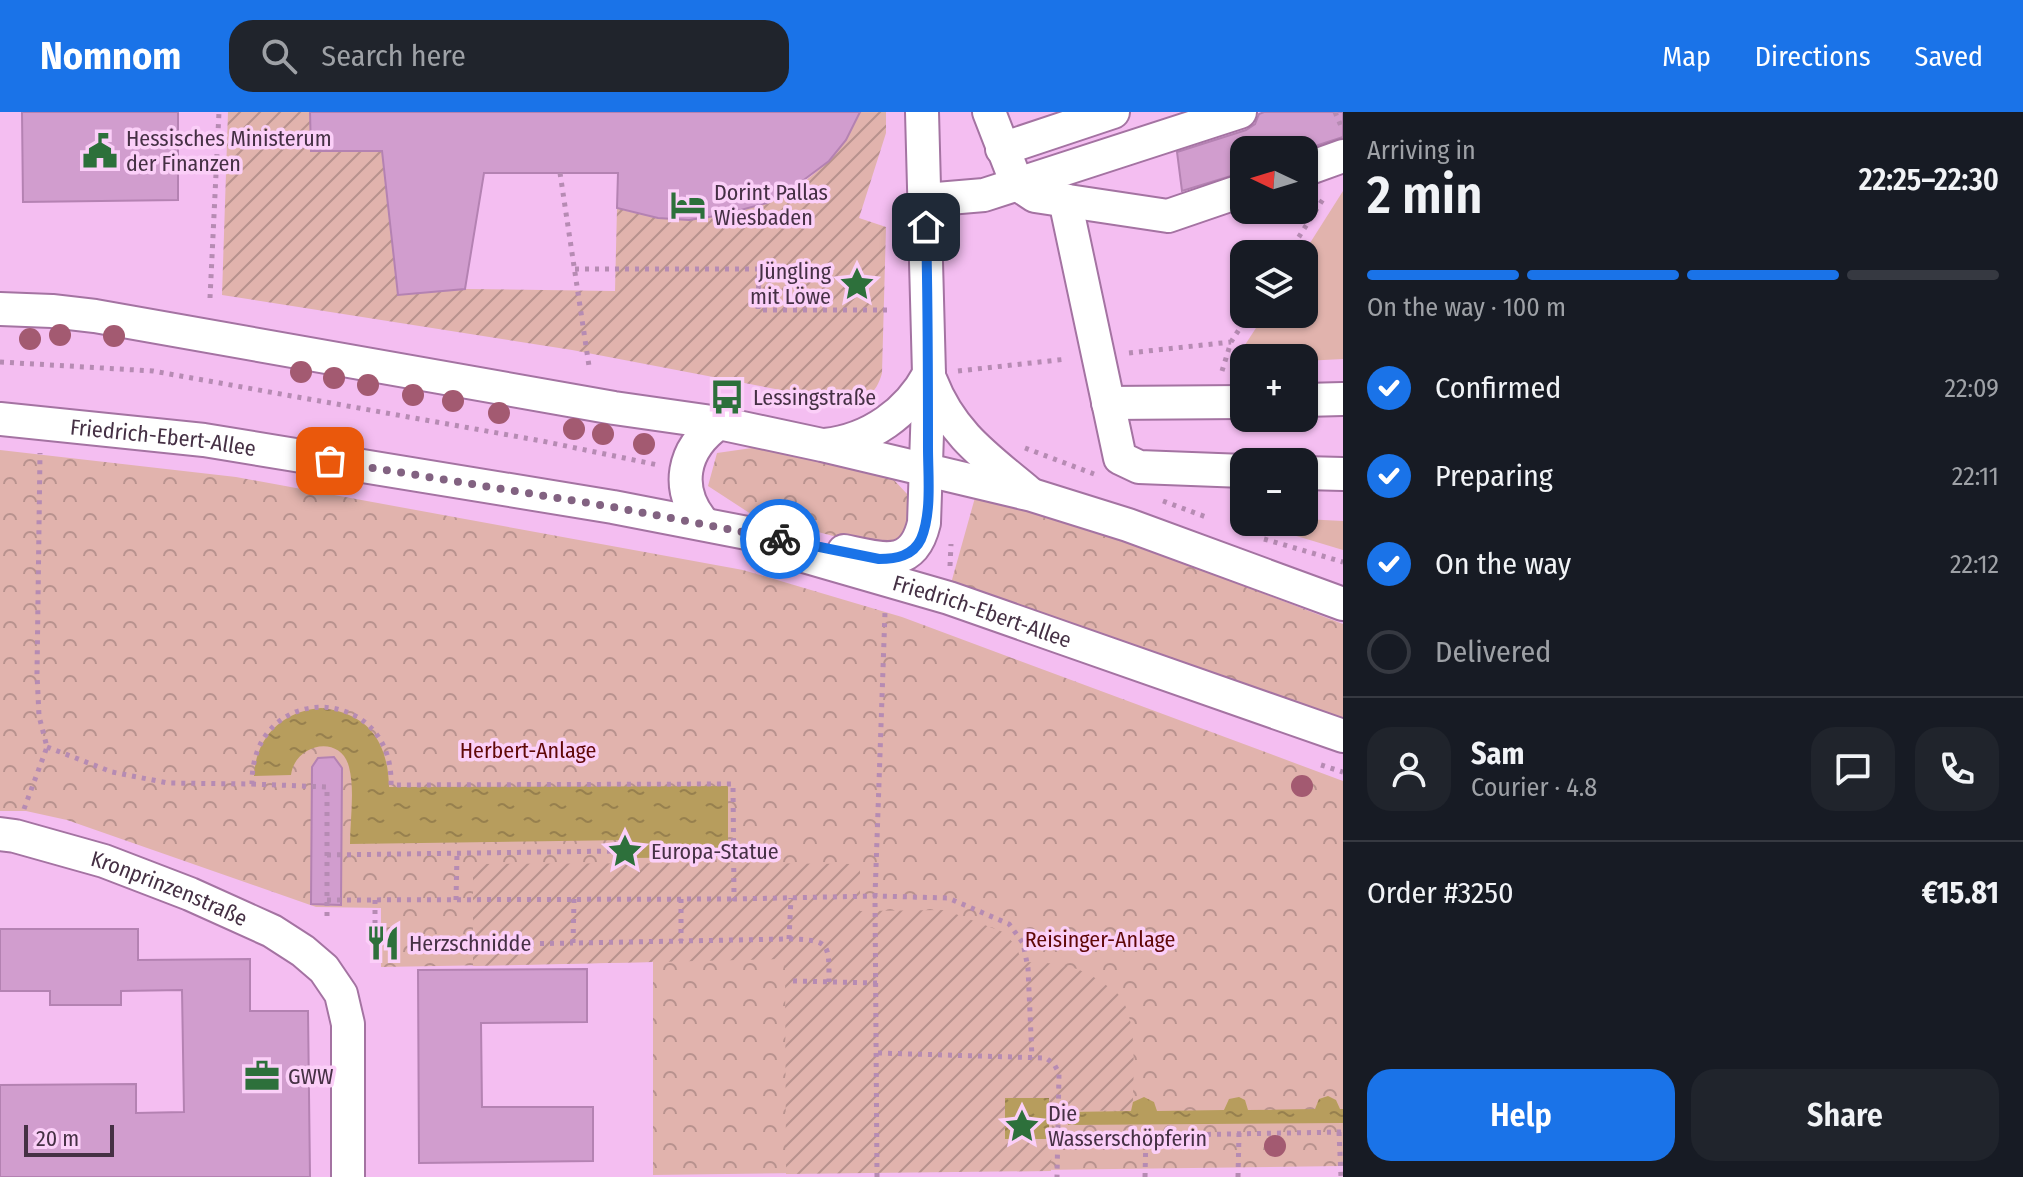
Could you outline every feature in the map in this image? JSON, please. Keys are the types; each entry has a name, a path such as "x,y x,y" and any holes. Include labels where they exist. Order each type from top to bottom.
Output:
{"street":[{"path":"747,533 879,559 906,555 920,540 928,471 929,374 922,112"},
{"path":"989,112 1017,184 1035,196 1168,216 1230,195"},
{"path":"1002,149 1113,112"},
{"path":"925,200 969,197 1017,184 1226,115"},
{"path":"1318,165 1343,156"},
{"path":"1065,200 1120,458 1139,467 1230,470"},
{"path":"0,309 95,316 599,406 719,423 822,445 1032,495 1128,525 1343,604"},
{"path":"822,445 850,440 884,425 914,397 929,374"},
{"path":"929,374 944,410 957,430 1032,495"},
{"path":"1318,400 1343,399"},
{"path":"1108,403 1230,402"},
{"name":"Friedrich-Ebert-Allee","path":"0,419 204,440 613,507 747,533 807,557 949,598 1343,736"},
{"path":"704,524 694,513 686,494 687,471 697,443 719,423"},
{"path":"1318,473 1343,474"},
{"name":"Kronprinzenstraße","path":"11,824 15,836 104,861 190,894 272,931 324,969 341,994 348,1024 348,1177"}],"path":[{"path":"210,298 219,112"},
{"path":"1335,112 1343,130"},
{"path":"560,173 589,366"},
{"path":"1297,240 1327,193"},
{"path":"575,269 759,269 758,310 892,310"},
{"path":"1231,342 1240,328"},
{"path":"0,362 153,371 542,441 687,471"},
{"path":"11,824 47,747 39,716 37,674 40,452"},
{"path":"877,1177 875,896 886,607"},
{"path":"252,784 252,764 265,735 289,714 320,706 346,711 378,735 389,759 391,785 733,784 734,899"},
{"path":"47,747 112,772 168,783 327,787 327,916"},
{"path":"327,855 617,851"},
{"path":"456,900 457,854"},
{"path":"789,939 791,898"},
{"path":"327,900 948,898 1009,924 1023,943 1028,968 1032,1058"},
{"path":"573,943 574,899"},
{"path":"681,899 681,941"},
{"path":"375,900 375,954"},
{"path":"520,944 816,939 828,951 829,982"},
{"path":"793,981 877,983"},
{"path":"878,1053 1046,1058 1059,1073 1057,1177"},
{"path":"1057,1137 1341,1132 1341,1177"},
{"path":"1238,1177 1239,1133"},
{"path":"1145,1177 1146,1135"}],"green space":[{"path":"228,112 310,112 311,151 382,151 398,294 465,289 615,291 617,208 651,216 687,218 723,215 758,206 790,191 818,170 842,144 859,112 886,112 886,133 859,218 886,227 880,381 868,395 843,402 572,350 222,295"},
{"path":"1343,191 1343,359 1318,360 1318,344 1246,344 1256,328 1318,328 1318,240 1312,240"},
{"path":"765,446 894,480 908,495 908,524 900,540 878,548 751,514 708,486 717,453"},
{"name":"Herbert-Anlage","path":"0,450 236,477 743,570 902,617 1343,781 1343,1166 653,1175 653,962 381,967 381,908 316,907 67,820 26,811 0,811"},
{"path":"976,494 1058,515 1343,624 1343,724 950,587"},
{"path":"1318,520 1343,521 1343,550 1296,536 1318,536"},
{"path":"473,864 860,864 860,911 945,910 1003,932 1016,946 1022,962 1063,965 1100,981 1116,992 1128,1014 1134,1060 1131,1111 1052,1110 1051,1171 786,1174 785,959 473,966"}],"water":[{"path":"321,708 352,716 373,732 385,756 389,787 728,786 728,857 629,858 628,840 350,844 351,776 344,757 337,750 318,747 309,750 294,764 291,775 254,776 260,749 274,728 294,714"},
{"path":"1328,1096 1343,1109 1343,1123 1068,1125 1068,1112 1131,1111 1133,1102 1144,1097 1154,1102 1157,1111 1224,1110 1229,1099 1239,1097 1245,1100 1248,1110 1315,1109 1319,1099"},
{"path":"1005,1098 1049,1098 1049,1139 1005,1139"}],"building":[{"name":"Hessisches Ministerum der Finanzen","path":"22,112 178,112 178,200 23,202"},
{"name":"Dorint Pallas Wiesbaden","path":"310,112 860,112 846,140 829,161 797,185 767,203 722,215 689,220 658,218 617,208 618,173 484,173 465,289 398,295 382,151 311,151"},
{"path":"1343,112 1343,137 1318,145 1318,136 1230,136 1230,176 1182,191 1177,152 1246,130 1255,124 1259,114"},
{"path":"334,757 342,768 341,905 311,904 312,767 318,758"},
{"path":"0,929 138,929 138,960 250,959 250,1011 308,1011 310,1177 0,1177 0,1085 136,1084 136,1113 184,1112 182,990 121,991 121,1005 50,1005 50,991 0,991"},
{"path":"587,969 587,1022 481,1023 482,1107 593,1107 593,1161 419,1163 418,970"}],"way so far":[{"path":"330,461 613,507 780,539"}],"place":[{"name":"Hessisches Ministerum der Finanzen","path":"100,151"},
{"name":"Dorint Pallas Wiesbaden","path":"688,205"},
{"name":"Jüngling mit Löwe","path":"857,284"},
{"name":"Lessingstraße","path":"727,397"},
{"name":"Europa-Statue","path":"625,851"},
{"name":"Herzschnidde","path":"383,943"},
{"name":"GWW","path":"262,1076"},
{"name":"Die Wasserschöpferin","path":"1022,1126"}],"route":[{"path":"780,539 879,559 906,555 920,540 928,471 926,227"}],"park label":[{"name":"Reisinger-Anlage","path":"1100,939"}]}
